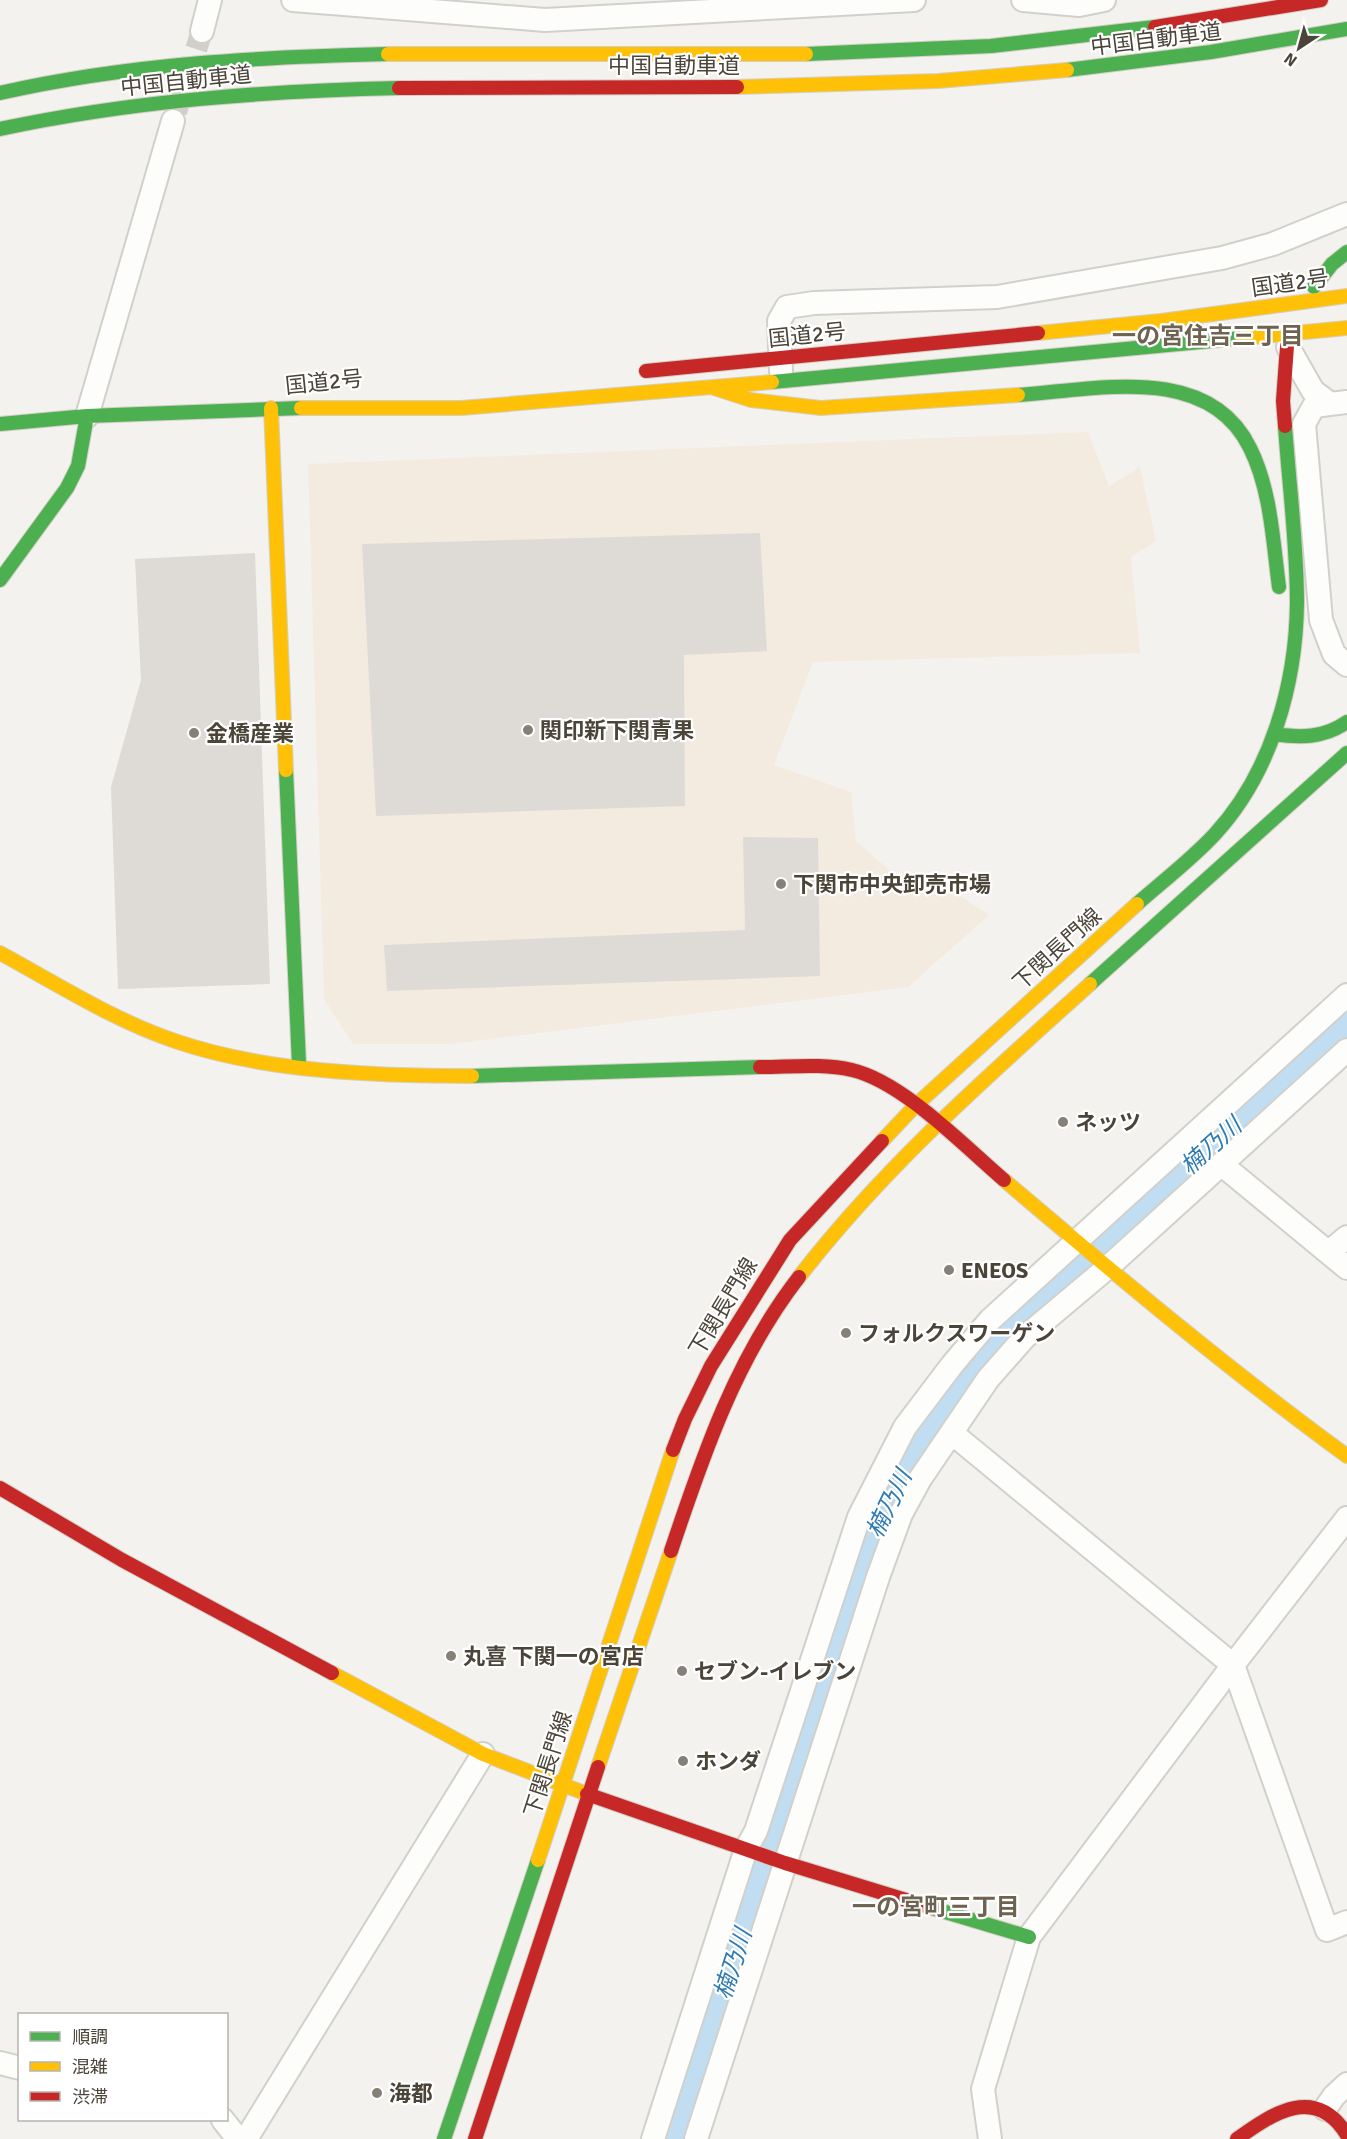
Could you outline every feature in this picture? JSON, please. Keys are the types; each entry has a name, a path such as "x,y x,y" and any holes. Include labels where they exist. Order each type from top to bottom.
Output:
{"main road":[{"name":"中国自動車道","path":"0,93 99,74 209,61 320,55 536,52 795,54 951,48 1095,35 1234,16 1321,0"},
{"name":"中国自動車道","path":"0,129 101,111 216,96 526,85 801,86 943,81 1099,68 1232,50 1347,29"},
{"path":"1314,286 1332,264 1347,252"},
{"name":"国道2号","path":"629,373 1161,321 1347,296"},
{"name":"国道2号","path":"0,424 87,416 271,408 461,408 782,382 1347,328"},
{"path":"1279,714 1296,629 1297,603 1283,401 1287,346"},
{"path":"714,388 751,400 820,408 1161,386 1201,396 1230,415 1256,460 1281,601"},
{"name":"国道2号","path":"271,408 419,394"},
{"path":"271,408 299,1064"},
{"path":"0,580 68,488 78,466 87,416"},
{"path":"1279,714 1282,623"},
{"name":"下関長門線","path":"444,2139 563,1786 654,1503 685,1419 711,1366 790,1240 915,1105 1215,834 1255,779 1274,734 1279,714"},
{"path":"1274,734 1297,738 1317,737 1335,731 1347,722"},
{"name":"下関長門線","path":"475,2139 540,1949 587,1794 708,1442 734,1383 764,1329 838,1227 937,1123 1347,753"},
{"path":"0,953 132,1024 173,1040 226,1055 361,1071 462,1076 744,1067 840,1068 865,1073 890,1085 1250,1385 1347,1456"},
{"path":"0,1488 123,1560 483,1754 563,1786 781,1861 1029,1937"},
{"path":"1237,2139 1273,2117 1301,2106 1325,2109 1335,2115 1347,2135"}],"street":[{"path":"202,31 210,0"},
{"path":"293,0 545,20 914,0"},
{"path":"1023,0 1079,5 1104,0"},
{"path":"87,416 173,121"},
{"path":"782,382 779,321 787,308 814,303 997,297 1222,258 1273,244 1347,214"},
{"path":"1287,346 1313,391 1338,402"},
{"path":"1338,402 1314,405 1304,424 1321,620 1334,654 1347,664"},
{"path":"653,2139 859,1517 904,1427 951,1365 990,1320 1079,1243 1347,995"},
{"path":"696,2139 781,1861 900,1515 920,1479 953,1434 988,1378 1025,1337 1347,1050"},
{"path":"1221,1164 1347,1268"},
{"path":"1329,1252 1347,1237"},
{"path":"953,1434 1233,1665 1328,1930 1347,1922"},
{"path":"990,2139 983,2089 1029,1937 1233,1665 1347,1518"},
{"path":"246,2139 483,1754"},
{"path":"0,2063 18,2068"},
{"path":"1325,2109 1334,2096 1347,2084"},
{"path":"225,2121 238,2139"}],"shaded area":[{"path":"1088,432 1109,486 1140,467 1156,541 1131,557 1140,653 813,662 774,765 851,792 856,841 895,875 932,877 989,915 908,987 450,1044 353,1044 324,999 308,464"}],"building":[{"name":"関印新下関青果","path":"760,533 767,651 684,655 685,806 376,816 362,544"},
{"name":"金橋産業","path":"255,553 270,984 118,989 111,787 141,680 135,559"},
{"name":"下関市中央卸売市場","path":"743,837 818,838 820,976 387,991 384,945 745,930"}],"waterway":[{"name":"楠乃川","path":"675,2139 875,1527 918,1449 966,1379 1004,1333 1347,1022"}],"tunnel":[{"path":"176,112 202,31"}],"traffic: fast":[{"path":"806,54 991,46 1155,27"},
{"path":"1067,70 1211,52 1347,29"},
{"path":"0,93 96,75 193,64 290,57 388,54"},
{"path":"0,129 99,111 198,99 399,88"},
{"path":"1314,287 1332,264 1347,252"},
{"path":"772,382 1243,338"},
{"path":"1018,395 1081,389 1147,387 1178,392 1207,403 1231,421 1250,448 1257,464 1267,499 1279,587"},
{"path":"0,424 87,416 301,408"},
{"path":"0,580 67,488 78,466 87,416"},
{"path":"1137,904 1206,843 1235,810 1251,784 1277,726 1292,665 1297,603 1285,426"},
{"path":"1274,734 1312,736 1330,731 1347,722"},
{"path":"1090,984 1347,753"},
{"path":"286,770 299,1064"},
{"path":"472,1076 760,1067"},
{"path":"444,2139 538,1860"},
{"path":"932,1908 1029,1937"}],"traffic: slow":[{"path":"388,54 806,54"},
{"path":"737,87 938,81 1067,70"},
{"path":"1038,333 1161,321 1347,296"},
{"path":"1243,338 1347,328"},
{"path":"301,408 461,408 772,382"},
{"path":"714,388 751,400 821,408 1018,395"},
{"path":"271,408 286,770"},
{"path":"882,1141 916,1105 1137,904"},
{"path":"0,953 130,1023 175,1041 210,1051 246,1060 321,1070 398,1075 472,1076"},
{"path":"799,1277 901,1160 1090,984"},
{"path":"1004,1180 1130,1286 1347,1456"},
{"path":"538,1860 673,1450"},
{"path":"598,1767 671,1551"},
{"path":"332,1673 483,1754 587,1794"}],"traffic: jam":[{"path":"1155,27 1321,0"},
{"path":"399,88 737,87"},
{"path":"646,371 1038,333"},
{"path":"1285,426 1283,401 1287,346"},
{"path":"760,1067 829,1067 852,1070 871,1077 892,1087 932,1116 1004,1180"},
{"path":"673,1450 685,1419 711,1366 790,1240 882,1141"},
{"path":"671,1551 723,1408 757,1340 799,1277"},
{"path":"0,1488 122,1560 332,1673"},
{"path":"475,2139 598,1767"},
{"path":"587,1794 785,1863 932,1908"},
{"path":"1237,2139 1280,2113 1294,2108 1308,2107 1322,2111 1335,2120 1347,2135"}],"place":[{"name":"関印新下関青果","path":"528,730"},
{"name":"金橋産業","path":"194,733"},
{"name":"下関市中央卸売市場","path":"781,884"},
{"name":"ネッツ","path":"1063,1122"},
{"name":"ENEOS","path":"949,1270"},
{"name":"フォルクスワーゲン","path":"846,1333"},
{"name":"丸喜 下関一の宮店","path":"451,1656"},
{"name":"セブン-イレブン","path":"682,1671"},
{"name":"ホンダ","path":"683,1761"},
{"name":"海都","path":"377,2093"}],"district":[{"name":"一の宮住吉三丁目","path":"1208,336"},
{"name":"一の宮町三丁目","path":"936,1907"}]}
